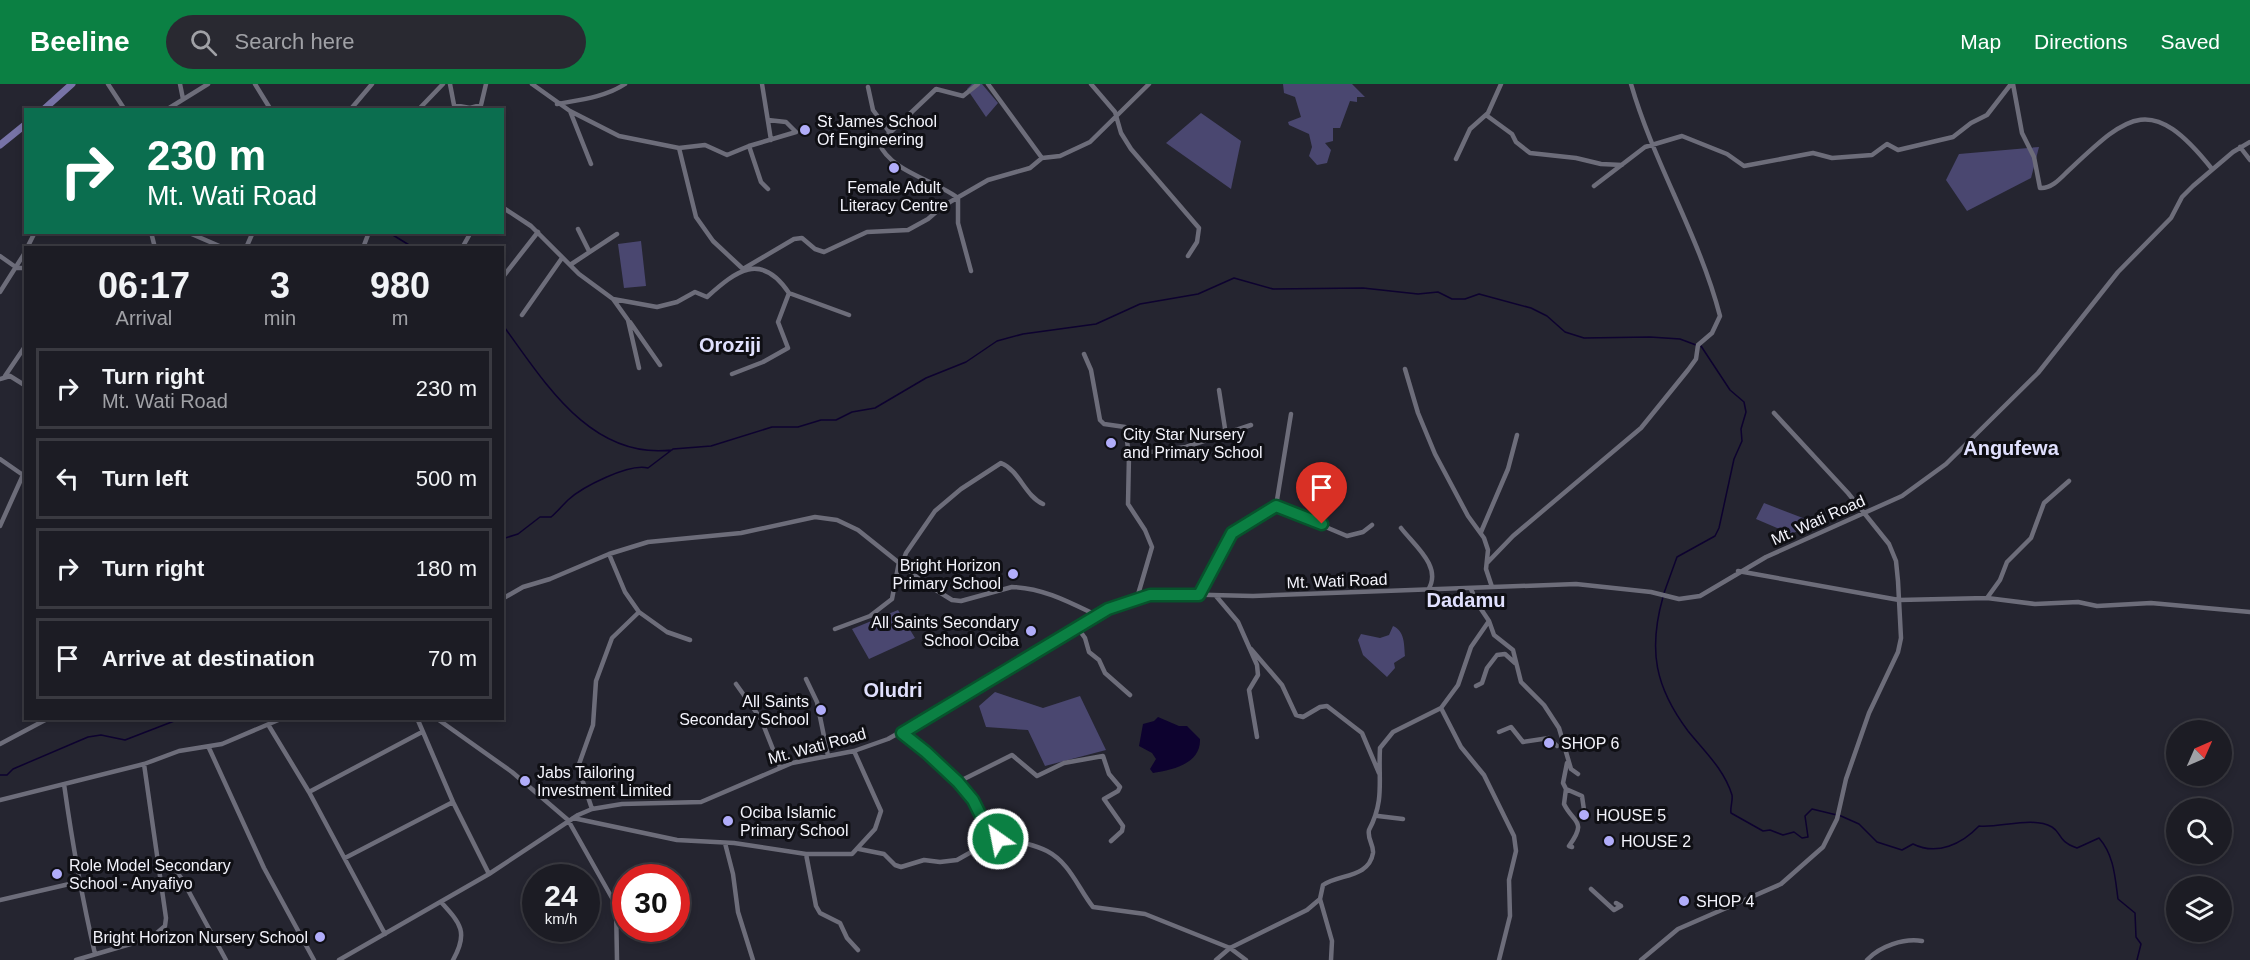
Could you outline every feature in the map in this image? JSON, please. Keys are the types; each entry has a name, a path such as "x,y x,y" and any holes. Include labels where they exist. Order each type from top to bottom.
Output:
{"main road":[{"path":"45,108 72,84"},
{"path":"0,145 24,126"}],"street":[{"path":"108,84 124,108"},
{"path":"180,84 183,99"},
{"path":"169,108 208,84"},
{"path":"255,84 270,108"},
{"path":"352,108 372,84"},
{"path":"420,108 443,84"},
{"path":"450,84 454,105 470,108 480,105 486,84"},
{"path":"531,84 557,104 624,138 679,148 705,145 727,155 796,132 786,122 768,120"},
{"path":"557,104 577,101 617,89 625,84"},
{"path":"762,84 771,140"},
{"path":"958,198 943,187 908,171 891,159 879,143 936,88 963,96 978,84"},
{"path":"988,84 1042,158"},
{"path":"1091,84 1118,117 1123,139 1199,228 1197,242 1188,256"},
{"path":"612,299 657,307 677,302 695,292 707,297 744,269 794,238 802,238 815,249 824,252 867,232 908,230 988,180 1035,166 1042,158 1060,156 1090,142 1118,117 1149,84"},
{"path":"1456,159 1470,129 1486,115 1501,84"},
{"path":"1486,563 1513,536 1641,428 1696,359 1698,345 1712,333 1720,316 1695,244 1651,145 1631,84"},
{"path":"1594,186 1651,145 1659,145 1682,136 1726,154 1744,166 1813,153 1832,158 1872,155 1887,144 1898,150 1953,137 1971,123 1988,115 2012,84"},
{"path":"2012,84 2022,133 2034,157 2040,188 2049,187 2060,179 2109,133 2137,119 2160,124 2183,136 2212,169"},
{"path":"868,87 873,110 890,133"},
{"path":"570,111 591,164"},
{"path":"1486,115 1512,134 1516,142 1530,153 1622,165"},
{"name":"Mt. Wati Road","path":"339,960 489,874 571,819 592,809 622,804 701,802 780,767 854,751 902,733 1096,615 1137,598 1593,584 1679,599 1700,596 1738,571 1902,496 1924,482 1985,428 2038,374 2118,272 2162,229 2182,197 2212,169 2250,142"},
{"path":"749,146 762,184 768,189"},
{"path":"2240,147 2250,160"},
{"path":"679,148 696,216 713,240 744,269 763,270 789,293 849,315"},
{"path":"958,198 958,224 970,271"},
{"path":"504,208 538,232 562,258 612,299 660,365"},
{"path":"578,229 589,251"},
{"path":"504,275 538,232"},
{"path":"192,234 219,246"},
{"path":"570,265 617,234"},
{"path":"0,292 17,268 24,253"},
{"path":"0,256 17,268 24,268"},
{"path":"522,315 562,258"},
{"path":"732,374 763,362 788,348 778,322 789,293"},
{"path":"628,320 639,368"},
{"path":"3,378 24,348"},
{"path":"1084,354 1093,378 1098,417 1104,424 1125,427 1129,455 1128,504 1145,530 1152,547 1137,598"},
{"path":"1405,369 1418,413 1435,454 1468,516 1481,532 1488,550 1486,569 1492,587"},
{"path":"3,378 10,376 24,385"},
{"path":"1219,390 1226,435"},
{"path":"1641,960 1678,929 1781,884 1823,847 1837,819 1846,779 1869,713 1898,652 1901,638 1899,600 1893,554 1889,544 1864,512 1774,413"},
{"path":"1199,595 1232,533 1276,506 1291,414"},
{"path":"1129,455 1186,447 1251,425"},
{"path":"1481,532 1509,469 1517,435"},
{"path":"0,459 24,476 0,525"},
{"path":"835,629 870,616 891,599 900,563 935,511 961,489 1001,463 1013,473 1034,499 1043,504"},
{"path":"1987,598 2000,580 2007,562 2035,532 2044,503 2069,481"},
{"path":"1276,506 1347,536 1363,532 1372,525"},
{"path":"504,598 523,587 550,579 609,554 654,540 741,533 807,519 827,518 858,530 931,588 952,600 961,601 1012,587 1020,587 1045,591 1096,615"},
{"path":"1401,528 1431,566 1433,580 1428,590"},
{"path":"609,554 624,592 639,612 667,632 690,640"},
{"path":"1738,571 1899,600 1987,598 2035,604 2078,602 2097,606 2151,603 2250,612"},
{"path":"1472,588 1477,603 1489,621 1494,635 1513,650 1521,682 1544,705 1559,728 1561,747 1568,765 1563,780 1566,789 1564,804 1577,819 1578,825 1569,846 1572,847"},
{"path":"1215,596 1233,613 1259,671 1249,690 1257,737"},
{"path":"592,809 578,767 593,725 596,681 612,638 639,612"},
{"path":"1332,960 1332,941 1320,899 1323,885 1358,873 1369,862 1373,851 1368,830 1378,816 1382,781 1382,744 1394,732 1441,708 1458,685 1471,647 1489,621"},
{"path":"1077,627 1085,638 1089,652 1100,660 1105,673 1130,695"},
{"path":"1251,649 1282,685 1296,715 1303,717 1320,707 1327,706 1359,729 1375,759 1382,781"},
{"path":"1476,686 1482,683 1487,668 1497,655 1505,654 1515,663"},
{"path":"806,679 817,702 828,756"},
{"path":"736,684 761,719 780,767"},
{"path":"1441,708 1461,747 1484,775 1514,836 1516,851 1509,880 1510,916 1499,960"},
{"path":"0,744 45,720"},
{"path":"0,801 144,764 179,752 209,748 280,720"},
{"path":"418,720 453,802 489,874"},
{"path":"439,720 512,772 571,819 616,905 617,960"},
{"path":"269,726 309,792 385,934"},
{"path":"1499,732 1511,727 1523,742 1550,738 1561,747 1571,769 1578,774"},
{"path":"309,792 422,732"},
{"path":"902,733 958,782 973,800 982,818 1005,839"},
{"path":"1551,745 1561,747"},
{"path":"209,748 260,858 314,960"},
{"path":"571,819 677,840 725,843 806,854 846,855 859,849 880,821 881,811 854,751"},
{"path":"958,782 1012,755 1037,776 1064,763 1103,756 1109,774 1119,787 1118,791 1104,799 1123,826 1122,831 1111,841"},
{"path":"76,960 151,938 165,926 166,918 144,764"},
{"path":"64,784 76,852 78,882 95,954"},
{"path":"1566,789 1582,796 1584,810"},
{"path":"345,858 453,802"},
{"path":"1378,816 1403,819"},
{"path":"859,849 884,854 895,865 901,867 924,860 940,862 957,860 989,842 1005,839 1028,844 1052,854 1070,873 1093,907 1145,914 1230,948 1246,960"},
{"path":"725,843 733,874 738,912 753,960"},
{"path":"806,854 816,906 820,913 840,923 847,938 858,950"},
{"path":"158,859 176,871 182,879 226,960"},
{"path":"0,900 78,882"},
{"path":"1591,889 1614,910 1621,906 1616,903"},
{"path":"1216,960 1230,948 1307,910 1320,899"},
{"path":"441,902 461,927 462,937 453,960"},
{"path":"1867,960 1879,950 1911,938 1922,941"},
{"path":"1222,946 1222,953"}],"shaded area":[{"path":"972,84 982,84 998,103 986,117 967,89"},
{"path":"1283,84 1352,84 1365,97 1357,97 1357,102 1350,101 1340,128 1333,128 1333,141 1325,143 1331,150 1327,163 1317,165 1309,156 1312,147 1309,134 1289,125 1288,122 1301,117 1295,97 1284,93"},
{"path":"1201,113 1241,141 1231,189 1166,143"},
{"path":"2039,147 2031,178 1967,211 1946,180 1959,154"},
{"path":"641,241 646,286 624,288 618,244"},
{"path":"1764,503 1816,523 1791,534 1756,519"},
{"path":"898,610 915,638 869,659 852,629"},
{"path":"1393,626 1402,635 1405,656 1394,663 1395,668 1387,677 1363,655 1358,640 1361,634 1380,638 1389,635"},
{"path":"995,692 1043,708 1080,696 1106,750 1045,766 1028,730 986,727 979,706"},
{"path":"1158,717 1179,726 1187,726 1200,739 1199,748 1191,760 1176,768 1153,773 1150,769 1156,759 1152,753 1139,746 1143,724 1154,721"}],"waterway":[{"path":"391,234 411,246"},
{"path":"504,538 518,534 540,517 551,517 568,500 594,483 618,472 640,467 648,468 673,449 711,446 772,427 798,427 821,420 836,420 852,412 875,408 926,378 966,362 997,341 1023,334 1096,324 1140,304 1198,294 1234,278 1273,289 1363,288 1418,294 1438,292 1452,299 1465,299 1479,294 1531,308 1547,316 1565,332 1584,338 1650,337 1680,339 1696,345"},
{"path":"504,327 553,392 593,430 617,443 643,450 672,450"},
{"path":"1664,593 1677,557 1715,536 1719,528 1734,459 1742,441 1741,429 1746,412 1744,402 1730,390 1701,346"},
{"path":"1663,597 1656,634 1656,651 1662,683 1677,715 1724,777 1732,795 1731,813 1763,831 1770,830 1783,835 1794,832 1802,838 1808,837 1805,816 1812,809 1841,816 1859,824 1877,842 1902,850 1913,844 1931,849 1949,846 1965,838 1979,826 2026,822 2052,827 2066,843 2077,848 2099,838 2111,859 2118,899 2135,913 2136,937 2141,944 2137,960"},
{"path":"0,775 7,775 13,769 88,737 101,735 125,740 177,720"}],"place":[{"name":"St James School Of Engineering","path":"805,130"},
{"name":"Female Adult Literacy Centre","path":"894,168"},
{"name":"City Star Nursery and Primary School","path":"1111,443"},
{"name":"Bright Horizon Primary School","path":"1013,574"},
{"name":"All Saints Secondary School Ociba","path":"1031,631"},
{"name":"All Saints Secondary School","path":"821,710"},
{"name":"SHOP 6","path":"1549,743"},
{"name":"Jabs Tailoring Investment Limited","path":"525,781"},
{"name":"HOUSE 5","path":"1584,815"},
{"name":"Ociba Islamic Primary School","path":"728,821"},
{"name":"HOUSE 2","path":"1609,841"},
{"name":"Role Model Secondary School - Anyafiyo","path":"57,874"},
{"name":"SHOP 4","path":"1684,901"},
{"name":"Bright Horizon Nursery School","path":"320,937"}],"district":[{"name":"Oroziji","path":"730,345"},
{"name":"Angufewa","path":"2011,448"},
{"name":"Dadamu","path":"1466,600"},
{"name":"Oludri","path":"893,690"}],"route":[{"path":"998,839 1005,839 982,818 973,800 958,782 902,733 1108,609 1150,595 1199,595 1232,533 1276,506 1322,524"}]}
